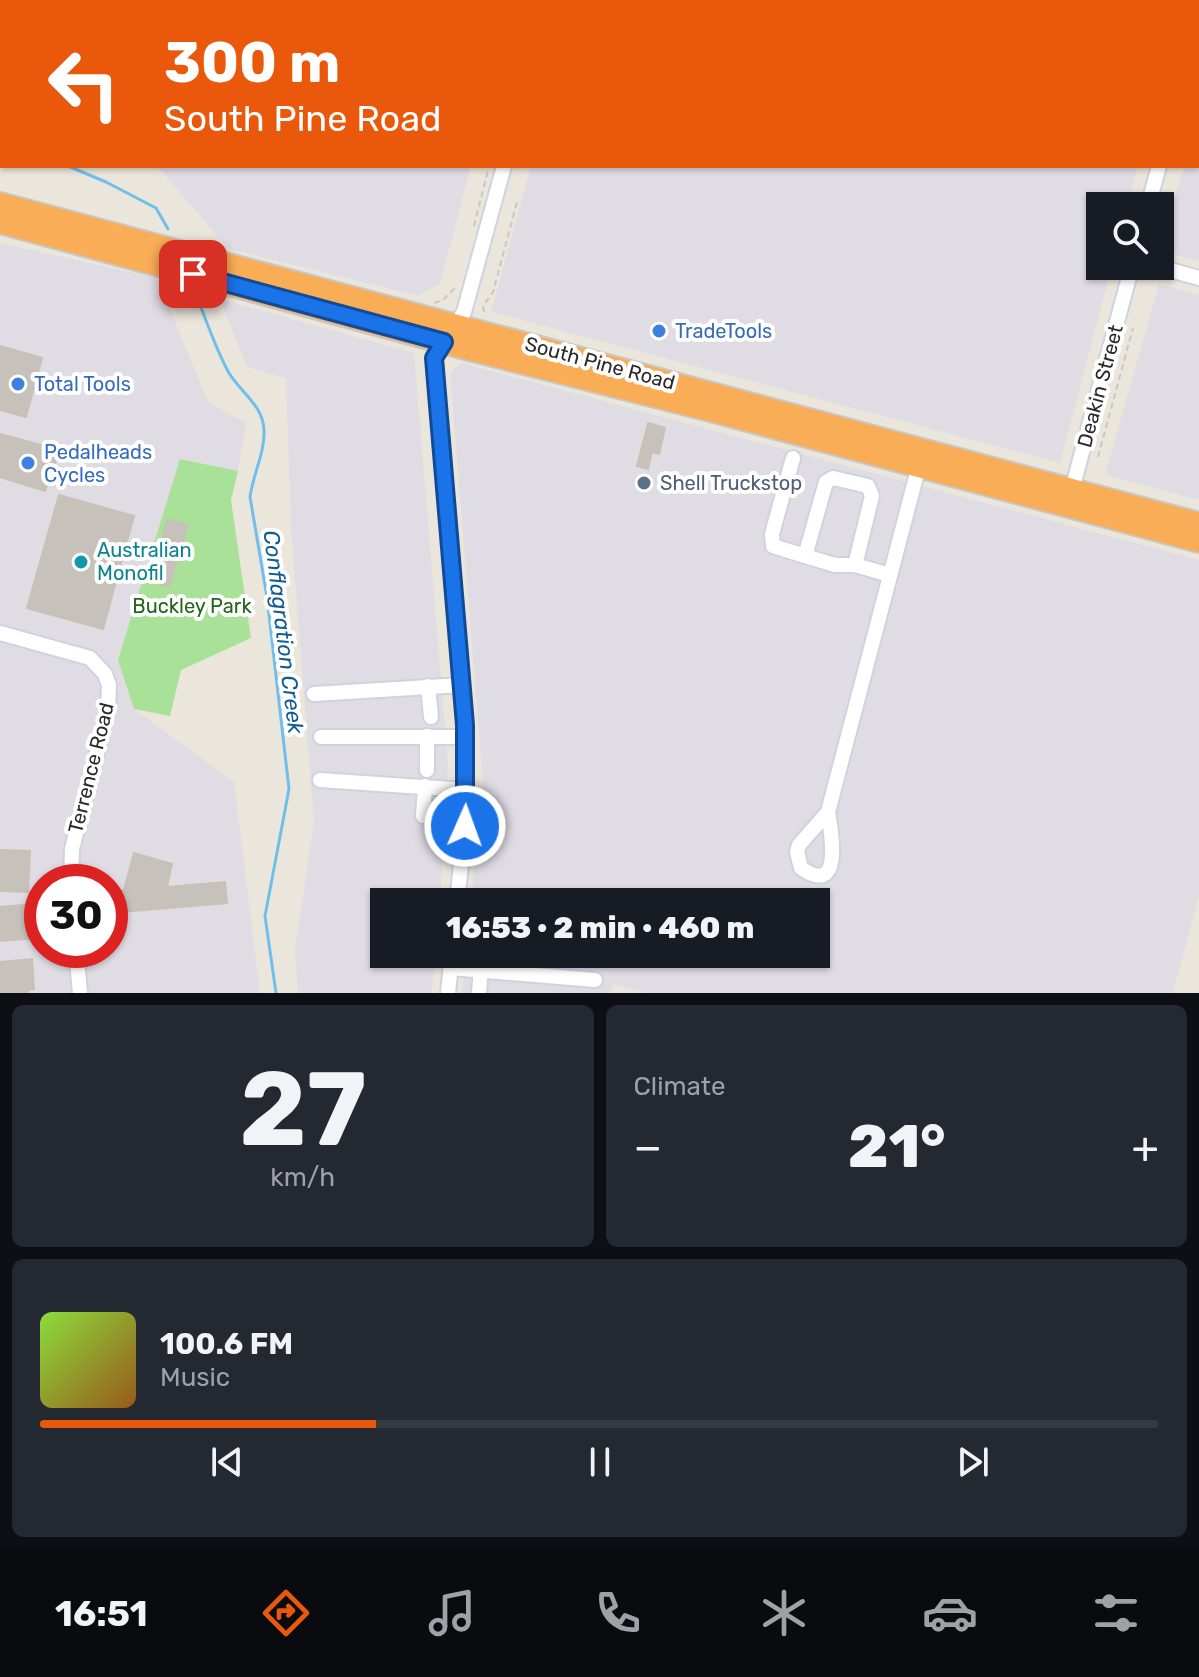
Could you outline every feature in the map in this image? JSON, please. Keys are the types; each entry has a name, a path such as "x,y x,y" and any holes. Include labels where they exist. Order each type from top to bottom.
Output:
{"highway":[{"name":"South Pine Road","path":"0,204 450,333"},
{"name":"South Pine Road","path":"0,222 450,333 921,458 1070,498 1199,541"},
{"name":"South Pine Road","path":"1070,498 1199,524"}],"street":[{"path":"458,888 466,790 466,737 434,358 468,300 503,168"},
{"path":"1152,192 1158,168"},
{"path":"1174,271 1199,278"},
{"name":"Deakin Street","path":"1070,498 1128,280"},
{"path":"793,458 771,541 778,550 890,575"},
{"path":"828,812 921,458"},
{"path":"805,556 826,482 840,478 868,486 872,496 855,565"},
{"name":"Terrence Road","path":"0,633 90,658 105,674 109,685 108,710 72,849 72,864"},
{"path":"314,694 462,685"},
{"path":"428,686 431,717"},
{"path":"427,736 427,770"},
{"path":"321,737 466,737"},
{"path":"320,780 466,790"},
{"path":"423,816 425,786"},
{"path":"78,968 80,993"},
{"path":"448,993 450,968"},
{"path":"479,993 481,968"},
{"path":"519,968 595,980"}],"path":[{"path":"471,237 488,168"},
{"path":"484,312 483,306 493,292 517,202"},
{"path":"443,300 459,283"},
{"path":"1098,457 1133,328"}],"shaded area":[{"path":"159,168 470,168 440,284 418,296 229,249"},
{"path":"530,168 1138,168 1132,192 1086,192 1086,280 1108,280 1060,463 491,312"},
{"path":"1185,168 1199,168 1199,261 1174,253 1174,201"},
{"path":"0,243 157,278 208,402 246,423 238,471 181,459 119,660 134,709 234,782 260,993 0,993"},
{"path":"1159,284 1199,295 1199,500 1105,475"},
{"path":"220,299 414,353 448,765 441,888 370,888 370,968 434,968 431,993 298,993 295,950 314,821 291,528 286,378 247,367"},
{"path":"461,363 1199,560 1199,895 1173,993 646,993 613,984 610,993 462,993 465,968 830,968 830,888 472,888 483,781 450,373"}],"green space":[{"name":"Buckley Park","path":"180,459 238,471 231,500 251,638 181,670 170,716 134,709 118,660"}],"building":[{"name":"Total Tools","path":"0,346 42,358 26,417 0,410"},
{"path":"648,423 665,428 659,454 652,452 648,469 637,466"},
{"name":"Pedalheads Cycles","path":"0,434 60,450 45,491 0,477"},
{"name":"Australian Monofil","path":"59,495 134,516 103,629 27,608"},
{"path":"168,519 188,525 169,586 150,581"},
{"path":"0,850 30,851 29,864 24,864 24,892 0,891"},
{"path":"134,853 172,864 167,887 225,882 227,903 128,911 128,875"},
{"path":"24,905 24,939 0,941 0,907"},
{"path":"24,960 24,968 33,968 34,989 28,990 28,993 0,993 0,962"}],"waterway":[{"name":"Conflagration Creek","path":"73,168 156,208 168,229"},
{"name":"Conflagration Creek","path":"195,292 224,363 256,406 263,421 263,447 250,497 267,597 289,789 265,916 276,993"}],"place":[{"name":"TradeTools","path":"659,331"},
{"name":"Total Tools","path":"18,384"},
{"name":"Pedalheads Cycles","path":"28,463"},
{"name":"Shell Truckstop","path":"644,483"},
{"name":"Australian Monofil","path":"81,562"}],"route":[{"path":"193,274 444,342 434,358 465,725 465,826"}]}
